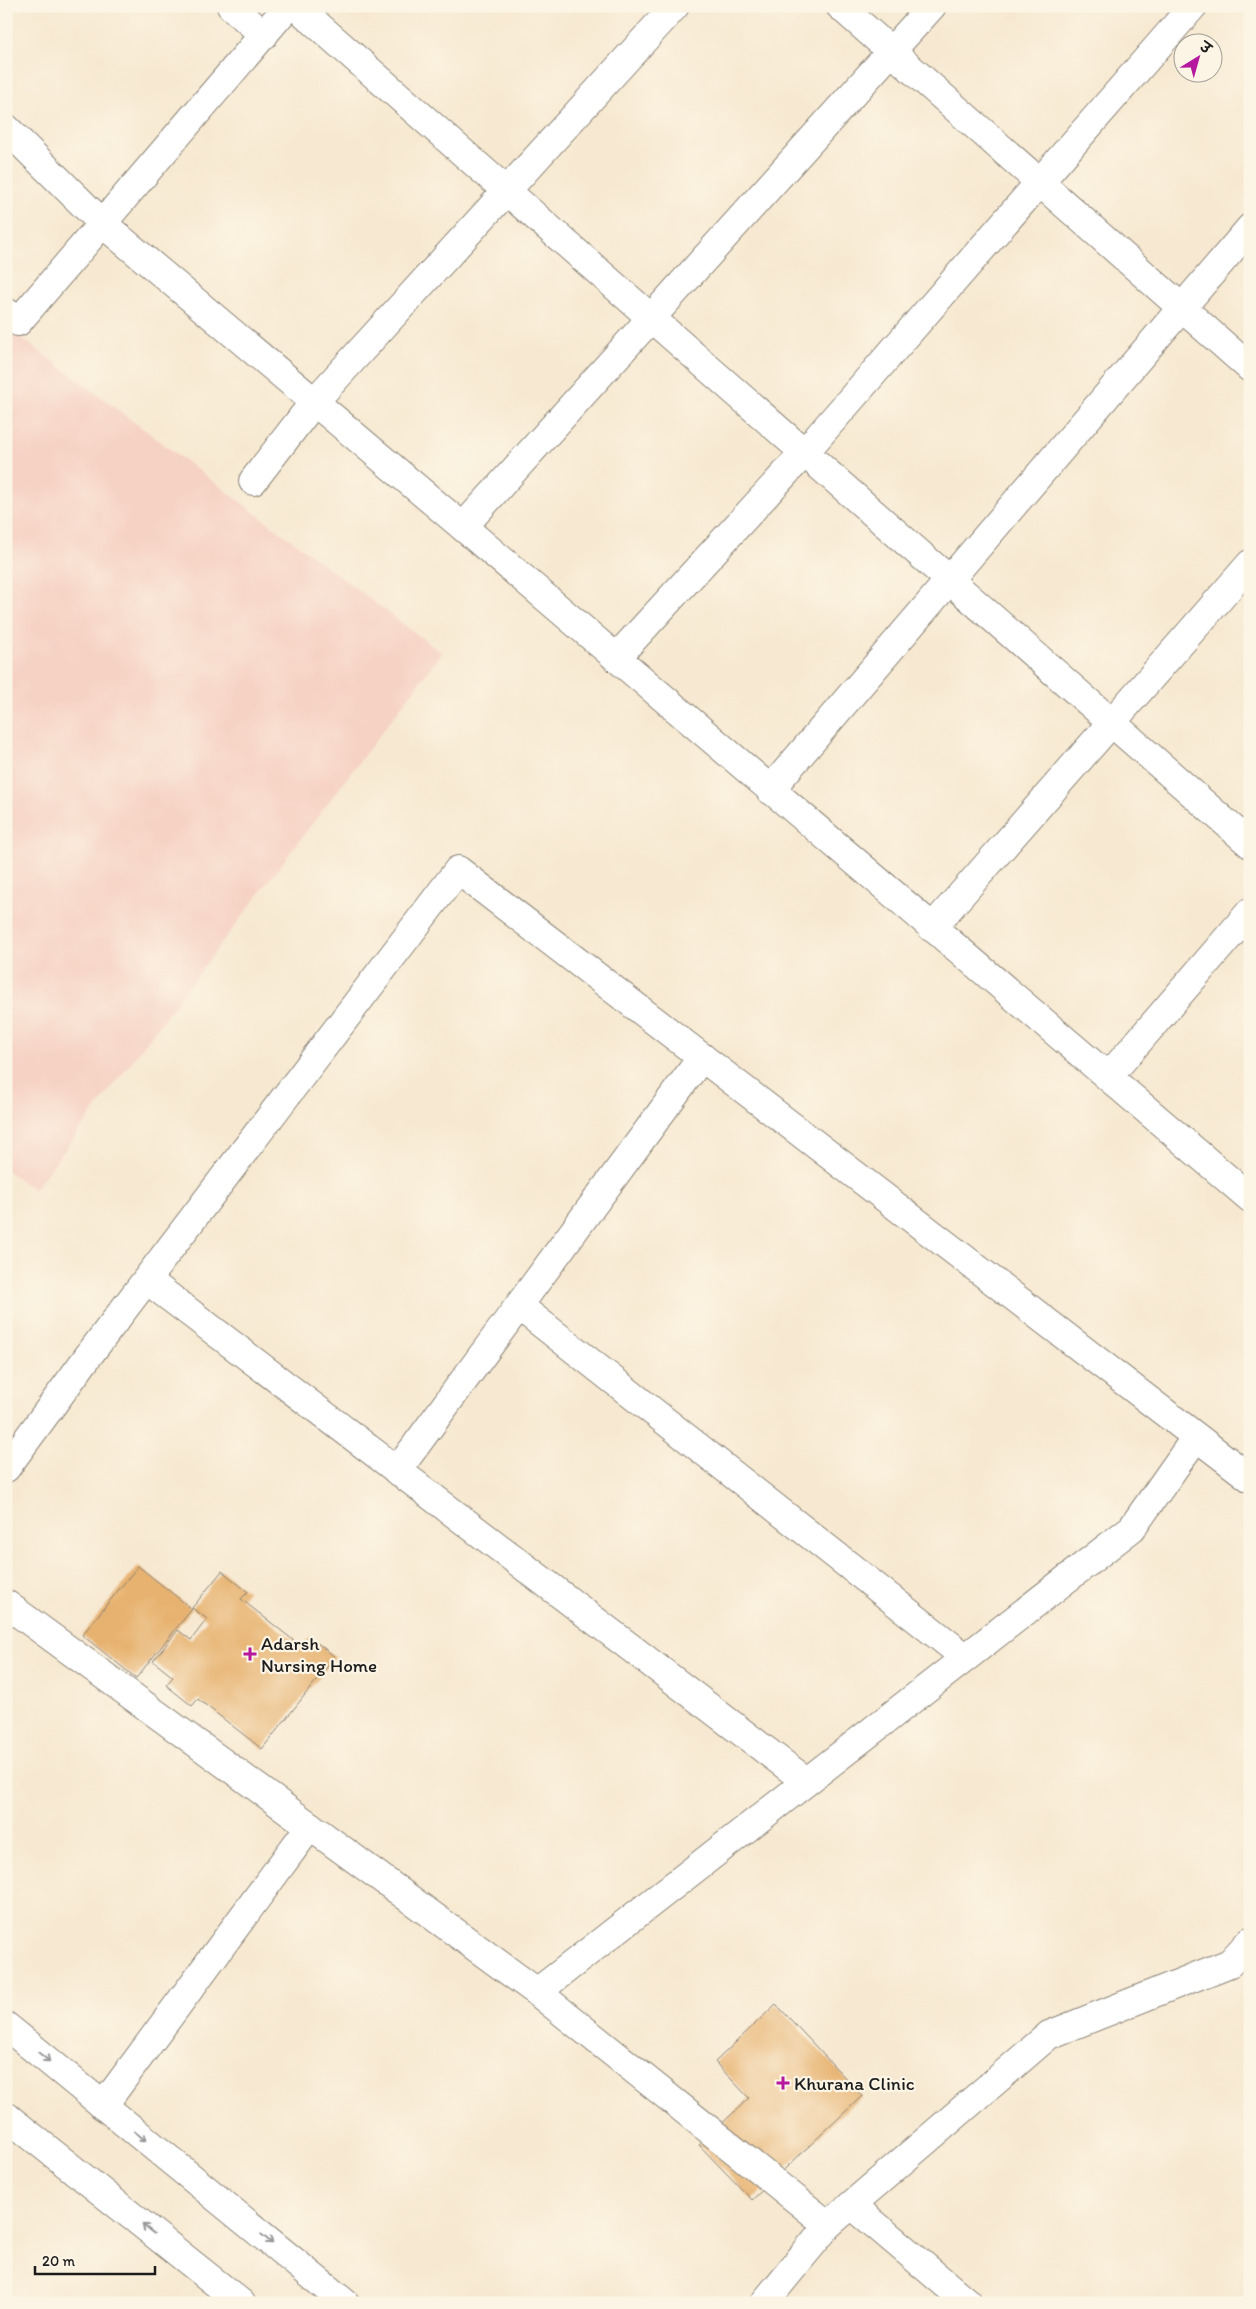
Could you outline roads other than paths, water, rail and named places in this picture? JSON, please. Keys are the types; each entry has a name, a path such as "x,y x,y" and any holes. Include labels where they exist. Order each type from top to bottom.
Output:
{"street":[{"path":"231,6 264,35"},
{"path":"6,312 18,322 288,6"},
{"path":"296,6 1250,844"},
{"path":"253,481 314,402 675,6"},
{"path":"840,6 1250,368"},
{"path":"463,528 932,6"},
{"path":"616,658 804,453 1193,6"},
{"path":"6,128 102,223 1250,1198"},
{"path":"770,790 1250,228"},
{"path":"932,928 1250,564"},
{"path":"6,1468 458,870 1250,1478"},
{"path":"1108,1078 1250,912"},
{"path":"397,1471 702,1057"},
{"path":"147,1280 806,1782"},
{"path":"519,1306 965,1658"},
{"path":"537,1992 1132,1528 1196,1437"},
{"path":"6,1604 537,1992 828,2226"},
{"path":"102,2106 310,1826"},
{"path":"764,2303 828,2226 1049,2035 1230,1963 1250,1942"},
{"path":"6,2026 345,2303"},
{"path":"6,2116 241,2303"},
{"path":"852,2205 968,2303"}],"place":[{"name":"Adarsh Nursing Home","path":"250,1654"},
{"name":"Khurana Clinic","path":"783,2083"}]}
